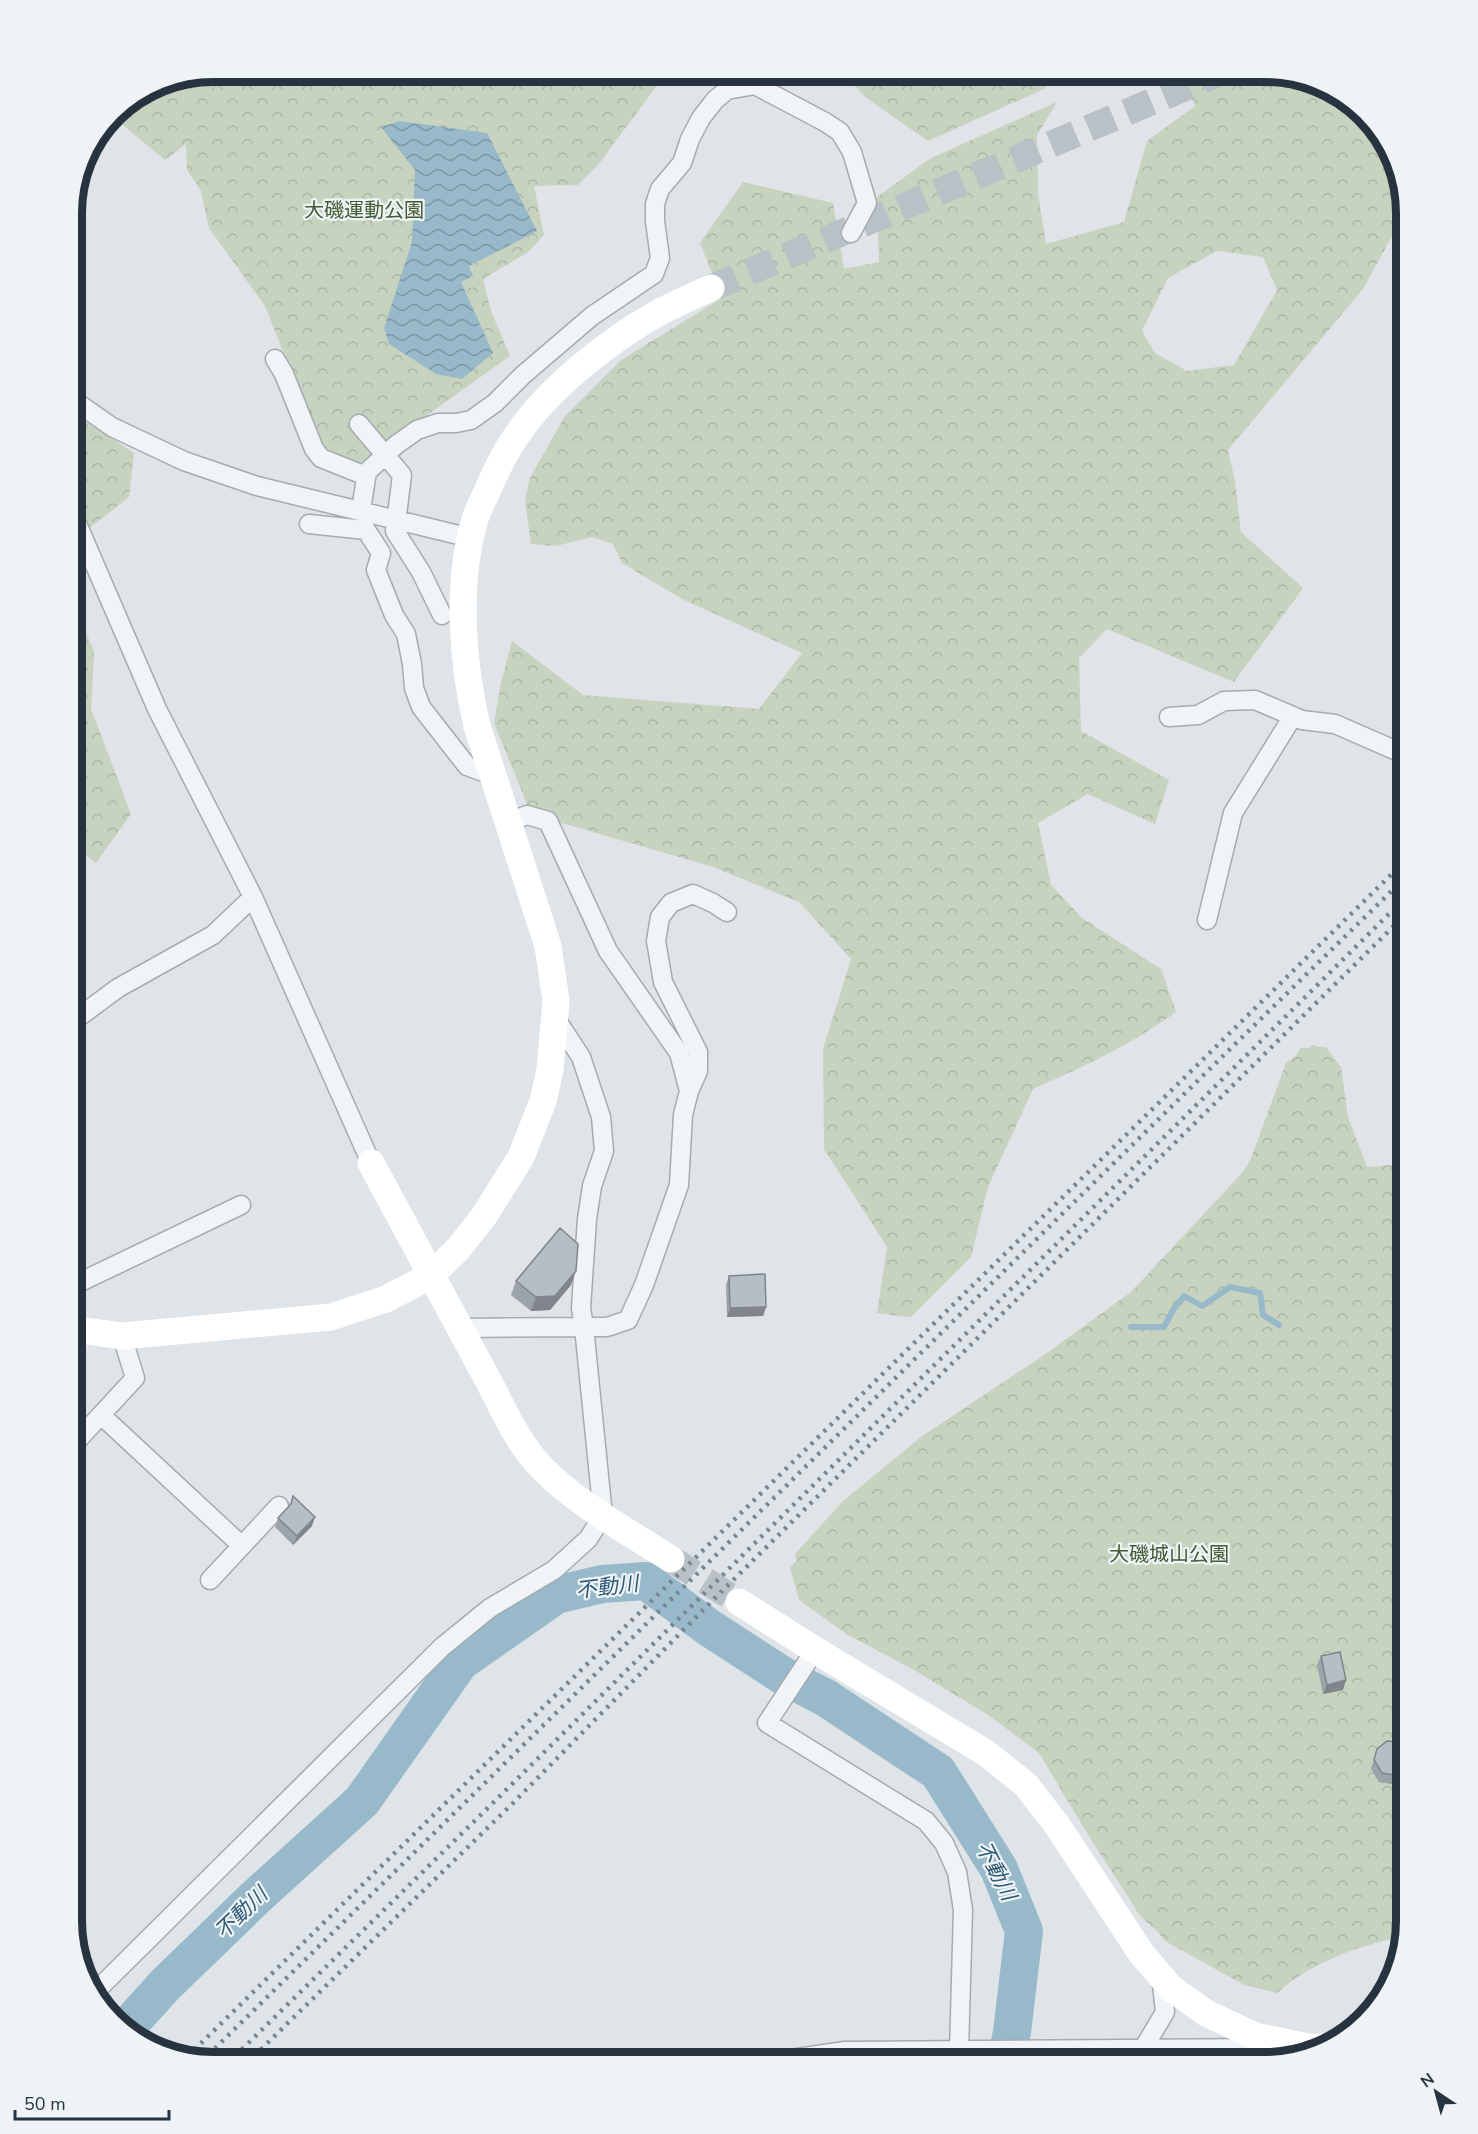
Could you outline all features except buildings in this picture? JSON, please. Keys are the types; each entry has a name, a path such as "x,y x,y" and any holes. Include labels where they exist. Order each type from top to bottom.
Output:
{"street":[{"path":"361,510 367,472 396,445 417,430 438,423 471,420 495,403 523,375 592,316 654,274 660,258 655,204 660,189 682,163 701,118 715,100 727,90 755,84 840,132 852,152 867,202 851,233"},
{"path":"83,1327 122,1336 331,1317 386,1299 430,1276 459,1249 484,1216 521,1157 543,1101 550,1070 556,1001 548,946 470,694 466,663 464,598 475,518 496,470 516,436 578,368 657,313 711,288"},
{"path":"275,359 284,374 314,449 321,458 366,476"},
{"path":"83,407 112,427 184,460 257,486 471,538"},
{"path":"359,424 402,475 395,531 422,572 442,615"},
{"path":"309,524 366,530 381,553 376,570 394,615 406,634 414,688 421,707 467,766 494,776"},
{"path":"83,538 157,710 253,897 371,1163 430,1276 522,1442 539,1465 561,1486 671,1559"},
{"path":"1169,717 1198,715 1224,701 1255,700 1302,720 1335,723 1396,750"},
{"path":"1207,920 1233,813 1293,716"},
{"path":"509,822 527,815 548,821 608,951 679,1053 689,1091"},
{"path":"460,1328 607,1327 628,1320 644,1286 679,1185 683,1115 689,1091 698,1071 698,1052 663,982 657,941 660,917 671,903 693,894 727,912"},
{"path":"83,1014 118,988 213,935 253,897"},
{"path":"100,1987 442,1647 490,1608 554,1570 588,1539 603,1516 581,1308 587,1219 592,1186 604,1151 601,1117 581,1057 556,1019"},
{"path":"83,1281 241,1205"},
{"path":"83,1434 135,1378 122,1336"},
{"path":"101,1415 242,1546"},
{"path":"210,1580 279,1506"},
{"path":"739,1602 812,1655 986,1753 1026,1785 1057,1825 1141,1953 1171,1988 1206,2013 1255,2036 1304,2045"},
{"path":"812,1655 768,1723 926,1821 944,1843 957,1872 963,1910 964,2052"},
{"path":"1143,2049 1165,2012 1161,1976"},
{"path":"1003,2052 1297,2047"},
{"path":"841,2052 870,2052"}],"green space":[{"name":"大磯運動公園","path":"205,83 659,83 598,165 578,185 534,186 544,235 528,252 483,279 491,311 510,356 416,421 372,455 353,466 324,456 265,306 209,228 201,191 187,170 186,144 165,160 120,122 148,100 164,92 188,85"},
{"path":"852,83 1045,83 1046,88 928,141 865,97"},
{"path":"1184,83 1273,83 1306,89 1322,96 1351,115 1378,148 1391,180 1396,228 1363,289 1228,450 1235,481 1241,532 1303,588 1234,682 1107,629 1079,658 1081,731 1169,780 1155,824 1088,794 1038,823 1051,885 1082,918 1161,969 1176,1012 1124,1045 1033,1089 988,1187 971,1257 911,1317 877,1313 887,1247 824,1149 823,1049 851,959 799,902 713,867 531,814 494,723 512,641 583,695 759,709 802,653 682,599 622,563 613,544 592,537 556,546 531,544 525,500 530,478 565,416 621,360 722,298 700,243 743,182 833,203 844,269 879,262 877,197 931,158 1057,102 1037,135 1038,193 1046,244 1124,222 1147,141 1195,106","holes":["1217,251 1263,257 1277,290 1234,365 1187,371 1155,353 1142,331 1168,278"]},
{"path":"83,420 134,453 129,497 83,533"},
{"path":"83,626 94,651 91,709 131,814 96,863 83,853"},
{"name":"大磯城山公園","path":"1313,1045 1326,1047 1341,1067 1348,1117 1367,1167 1396,1165 1396,1920 1394,1938 1367,1945 1320,1964 1277,1993 1244,1985 1165,1941 1141,1917 1039,1753 988,1715 914,1670 848,1635 799,1600 790,1567 796,1561 795,1554 843,1501 921,1437 1047,1353 1131,1292 1242,1173 1250,1161 1286,1063 1296,1056 1300,1048 1309,1048"}],"water":[{"path":"400,121 487,133 537,231 469,266 473,276 461,282 493,353 462,379 436,374 389,344 384,328 412,242 415,170 381,127"}],"waterway":[{"path":"1131,1327 1164,1327 1184,1296 1202,1306 1230,1287 1260,1293 1263,1315 1279,1325"},
{"name":"不動川","path":"132,2022 166,1984 256,1897 362,1801 460,1662 556,1595 602,1584 646,1581 708,1627 782,1675 826,1698 938,1772 999,1869 1024,1931 1008,2052"}],"tunnel":[{"path":"711,288 1196,83"},
{"path":"671,1559 739,1602"}],"railway":[{"path":"194,2050 1396,870"},
{"path":"212,2051 1396,887"},
{"path":"240,2051 1396,907"},
{"path":"259,2051 512,1804 711,1602 1396,924"}]}
